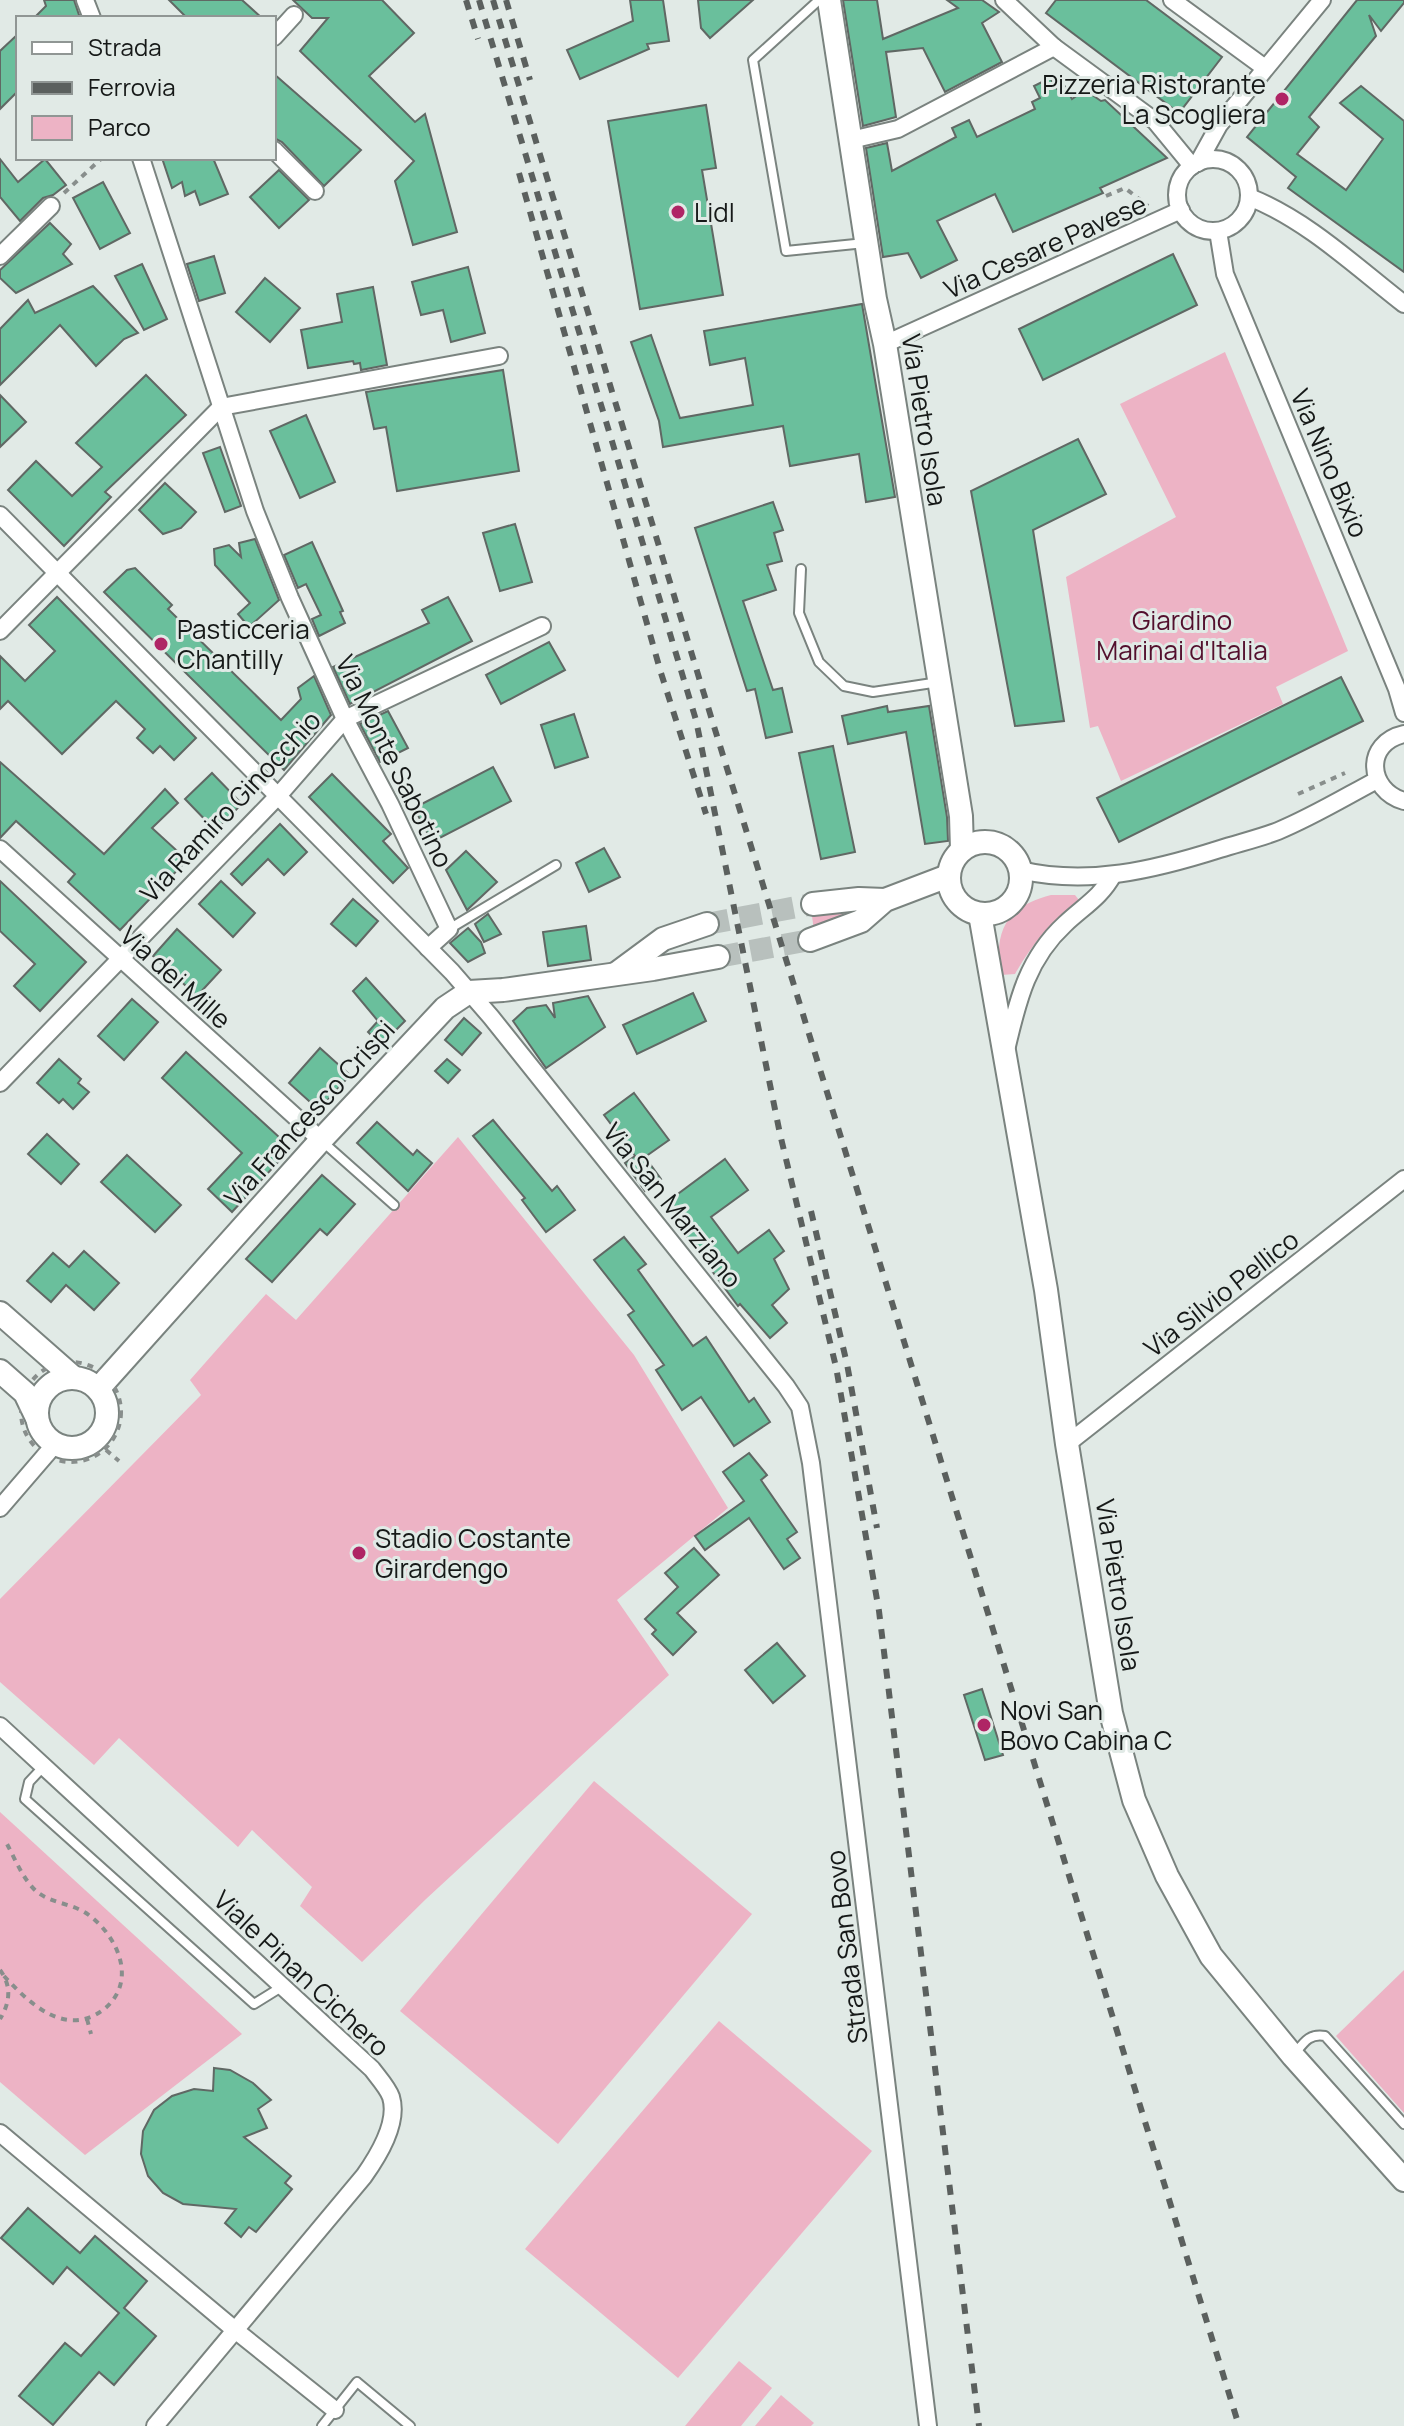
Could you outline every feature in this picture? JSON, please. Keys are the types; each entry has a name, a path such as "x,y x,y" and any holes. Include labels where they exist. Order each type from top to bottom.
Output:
{"street":[{"name":"Via Pietro Isola","path":"829,0 961,816 962,850"},
{"path":"1004,0 1054,47 1155,121 1195,164"},
{"path":"1172,0 1265,68"},
{"path":"1195,164 1208,160 1229,163 1244,177 1249,197 1243,216 1228,228 1218,231 1196,227 1181,210 1178,190 1185,172 1195,164 1219,125 1322,0"},
{"path":"276,35 294,15"},
{"path":"851,140 898,129 1054,47"},
{"path":"276,152 315,191"},
{"name":"Via Monte Sabotino","path":"142,160 255,511 290,598 345,719 390,804 449,929"},
{"path":"1249,197 1277,208 1404,304"},
{"path":"0,256 51,206"},
{"name":"Via Cesare Pavese","path":"885,344 1181,210"},
{"name":"Via Nino Bixio","path":"1218,231 1225,274 1392,674 1404,713"},
{"path":"0,631 221,407 499,356"},
{"name":"Via San Marziano","path":"0,515 469,992 786,1386 800,1407 811,1463"},
{"name":"Via Ramiro Ginocchio","path":"0,1083 278,796 345,719 542,626"},
{"path":"1404,734 1391,738 1379,752 1375,771 1377,780 1392,797 1404,801"},
{"path":"1020,870 1046,876 1113,875 1174,864 1278,831 1377,780"},
{"path":"985,842 1007,850 1020,870 1016,897 994,913 980,914 967,910 950,889 948,876 952,861 962,850 985,842"},
{"name":"Via dei Mille","path":"0,849 321,1140"},
{"path":"1005,1056 1019,993 1038,956 1063,925 1100,895 1113,875"},
{"path":"810,940 861,921 885,900 948,876"},
{"path":"813,904 859,899 885,900"},
{"name":"Via Pietro Isola","path":"980,914 1046,1290 1067,1444 1111,1713 1134,1800 1167,1876 1211,1956 1293,2056 1404,2180"},
{"path":"616,973 663,939 707,924"},
{"path":"428,948 449,929"},
{"path":"469,992 503,990 718,957"},
{"name":"Via Francesco Crispi","path":"103,1384 421,1031 445,1008 469,992"},
{"name":"Via Silvio Pellico","path":"1067,1444 1404,1179"},
{"path":"0,1313 66,1370 91,1383 103,1384 107,1409 103,1430 96,1438 77,1447 51,1449 0,1508"},
{"path":"37,1418 37,1407 46,1389 63,1379 66,1370"},
{"path":"0,1371 25,1393 51,1449"},
{"name":"Strada San Bovo","path":"811,1463 928,2426"},
{"name":"Viale Pinan Cichero","path":"0,1726 372,2069 391,2098 390,2126 383,2147 364,2176 155,2426"},
{"path":"0,2133 335,2410"}],"lane":[{"path":"819,0 753,60 786,251 866,242"},
{"path":"801,569 799,613 819,662 844,686 873,692 939,682"},
{"path":"449,929 556,865"},
{"path":"321,1140 394,1205"},
{"path":"45,1765 29,1782 25,1799 254,2004 283,1986"},
{"path":"1293,2056 1314,2034 1325,2036 1404,2124"},
{"path":"322,2426 357,2382 410,2426"}],"path":[{"path":"51,206 100,160"},
{"path":"1106,196 1125,188 1148,206"},
{"path":"1298,794 1345,773"},
{"path":"79,1362 90,1365 103,1384 117,1391 122,1406 121,1422 115,1437 92,1458 77,1462 61,1461 51,1449 27,1436 21,1408 25,1393 39,1374 66,1370 79,1362"},
{"path":"105,1449 119,1461"},
{"path":"0,1970 29,2002 66,2020 87,2019 112,2002 124,1970 111,1939 86,1914 34,1890 7,1844"},
{"path":"0,2019 7,2008 9,1989 4,1976"},
{"path":"87,2019 91,2034"}],"green space":[{"name":"Giardino Marinai d'Italia","path":"1225,352 1348,651 1276,687 1283,704 1121,781 1098,726 1090,728 1066,577 1176,517 1120,404"},
{"path":"1051,895 1075,895 1079,900 1043,933 1015,974 1001,975 999,945 1006,923 1024,906"},
{"path":"852,909 855,914 814,931 812,916"},
{"name":"Stadio Costante Girardengo","path":"458,1137 634,1355 728,1508 617,1600 669,1675 362,1962 300,1906 312,1887 252,1830 238,1847 119,1738 94,1765 0,1682 0,1599 201,1395 190,1380 266,1294 296,1320"},
{"path":"594,1781 752,1914 558,2144 400,2011"},
{"path":"0,1812 242,2034 85,2155 0,2082"},
{"path":"1404,1970 1404,2113 1336,2036"},
{"path":"719,2021 872,2151 678,2378 525,2249"},
{"path":"739,2361 772,2388 741,2426 685,2426"},
{"path":"781,2395 814,2423 811,2426 755,2426"}],"building":[{"path":"44,0 74,0 79,16 36,16 46,6"},
{"path":"169,0 242,0 260,16 185,16"},
{"path":"293,0 382,0 414,33 369,76 415,122 425,114 457,232 413,245 395,181 414,161 300,51 328,18 312,18"},
{"path":"630,0 663,0 669,41 647,44 649,49 580,79 567,50 633,21"},
{"path":"698,0 753,0 710,38 701,28"},
{"path":"843,0 877,0 883,39 958,8 947,0 982,0 999,12 982,23 1002,62 945,92 923,48 886,52 896,117 863,126"},
{"path":"1056,0 1146,0 1222,57 1179,113 1046,13"},
{"path":"1357,0 1404,0 1404,3 1381,31 1369,15 1376,36 1309,117 1319,127 1297,154 1346,190 1383,139 1340,103 1361,86 1404,121 1404,272 1288,188 1296,177 1247,137"},
{"path":"16,36 16,93 0,109 0,51"},
{"path":"276,76 361,150 324,186 276,139"},
{"path":"1050,78 1057,89 1064,85 1072,99 1085,90 1101,101 1105,100 1167,158 1100,188 1103,193 1013,232 995,194 937,221 957,260 921,278 908,253 883,257 866,148 887,143 892,171 956,137 952,128 969,120 977,137 1035,109 1032,102 1040,98 1034,86"},
{"path":"706,105 716,168 702,170 723,295 640,309 608,121"},
{"path":"0,159 18,182 46,160 66,185 43,198 20,221 0,197"},
{"path":"163,160 214,160 228,194 200,205 195,191 185,196 182,182 172,188"},
{"path":"279,170 309,200 279,228 250,197"},
{"path":"103,182 130,233 100,249 73,198"},
{"path":"50,223 71,244 63,254 72,264 16,293 0,278 0,270"},
{"path":"1173,254 1197,305 1043,380 1019,329"},
{"path":"214,256 225,293 199,301 187,264"},
{"path":"142,264 167,319 144,330 115,276"},
{"path":"468,267 485,333 451,342 443,310 421,315 412,282"},
{"path":"265,278 300,308 270,342 236,312"},
{"path":"93,286 138,333 124,339 96,366 60,325 0,385 0,329 28,300 35,313"},
{"path":"373,287 387,365 361,370 360,363 354,364 353,361 308,368 301,330 342,322 337,294"},
{"path":"862,304 895,497 866,502 859,454 790,466 783,426 663,447 659,421 631,342 651,335 680,418 753,405 745,358 710,365 704,331"},
{"path":"503,370 519,471 397,491 386,427 374,429 366,392"},
{"path":"146,375 186,415 105,492 111,497 64,546 8,490 36,461 72,496 102,467 76,443"},
{"path":"0,395 26,422 0,447"},
{"path":"306,415 335,482 300,498 270,431"},
{"path":"1078,439 1106,494 1033,530 1064,721 1015,726 971,491"},
{"path":"220,447 241,506 225,512 203,453"},
{"path":"165,483 196,512 181,528 163,534 139,510"},
{"path":"773,502 783,530 774,533 782,561 767,565 776,590 743,601 773,690 782,688 792,732 766,738 755,689 747,691 695,528"},
{"path":"515,524 532,582 500,591 483,533"},
{"path":"255,539 279,600 249,627 238,614 250,603 215,565 214,549 229,545 241,557 239,543"},
{"path":"312,542 343,611 340,612 345,623 319,636 312,619 321,615 306,584 298,588 284,555"},
{"path":"135,568 172,605 168,609 281,720 301,699 298,688 314,676 331,715 284,770 104,592 127,570"},
{"path":"57,597 196,738 174,760 160,746 153,753 137,738 145,729 116,701 62,754 8,701 0,709 0,656 25,681 55,651 29,625"},
{"path":"448,597 472,641 350,704 333,667 429,623 422,610"},
{"path":"549,642 565,670 501,704 486,675"},
{"path":"1341,677 1363,721 1119,842 1097,798"},
{"path":"887,706 888,712 929,706 948,841 925,844 906,732 848,744 842,716"},
{"path":"388,711 408,748 380,762 360,724"},
{"path":"574,714 588,757 555,768 541,725"},
{"path":"833,746 855,852 821,859 799,753"},
{"path":"0,762 104,854 165,789 178,803 152,828 187,860 120,930 68,882 75,874 16,821 0,838"},
{"path":"493,767 511,801 432,842 414,808"},
{"path":"212,773 242,804 215,830 185,799"},
{"path":"332,774 391,834 383,841 408,868 393,883 309,797"},
{"path":"280,824 307,852 284,875 268,859 242,885 231,874"},
{"path":"604,848 620,877 589,892 576,863"},
{"path":"466,851 497,882 467,910 446,870"},
{"path":"0,881 86,962 40,1011 14,986 35,964 0,931"},
{"path":"221,881 255,913 233,937 199,904"},
{"path":"353,899 378,921 356,946 331,924"},
{"path":"488,914 501,934 484,942 475,924"},
{"path":"586,926 591,960 548,966 543,932"},
{"path":"468,928 481,942 485,953 468,962 450,943"},
{"path":"177,929 221,970 197,996 153,956"},
{"path":"366,978 405,1021 381,1045 368,1032 378,1021 353,991"},
{"path":"693,993 706,1021 637,1054 623,1025"},
{"path":"588,996 605,1027 546,1068 513,1021 527,1008 546,1005 555,1018 553,1003"},
{"path":"132,999 158,1022 124,1060 98,1036"},
{"path":"464,1018 481,1033 462,1055 445,1040"},
{"path":"320,1048 350,1075 319,1110 289,1083"},
{"path":"186,1052 291,1148 232,1212 208,1189 242,1153 162,1078"},
{"path":"59,1059 81,1079 78,1083 89,1092 73,1109 63,1099 59,1103 37,1083"},
{"path":"447,1059 460,1070 448,1083 435,1071"},
{"path":"634,1093 669,1140 645,1157 661,1179 645,1191 625,1163 635,1156 604,1115"},
{"path":"493,1120 552,1191 557,1186 575,1210 546,1232 522,1200 525,1198 473,1136"},
{"path":"377,1122 413,1155 417,1150 432,1163 408,1191 357,1143"},
{"path":"47,1134 79,1164 61,1184 28,1154"},
{"path":"127,1155 181,1205 155,1232 101,1182"},
{"path":"725,1159 748,1190 711,1217 738,1253 769,1230 784,1251 774,1259 789,1289 772,1305 787,1323 770,1338 740,1304 738,1306 663,1205"},
{"path":"322,1175 355,1204 327,1235 320,1229 272,1282 246,1259"},
{"path":"624,1237 646,1264 638,1270 693,1346 706,1337 749,1402 754,1398 770,1422 734,1446 701,1397 682,1410 656,1370 664,1365 628,1315 634,1311 594,1260"},
{"path":"84,1251 119,1283 94,1310 66,1285 51,1302 27,1281 53,1253 69,1267"},
{"path":"749,1453 767,1475 761,1480 797,1532 787,1539 800,1558 784,1569 749,1518 705,1550 695,1536 744,1501 723,1472"},
{"path":"694,1548 719,1575 677,1613 696,1632 673,1655 652,1634 656,1630 645,1619 678,1587 665,1573"},
{"path":"777,1643 805,1676 773,1703 745,1670"},
{"name":"Novi San Bovo Cabina C","path":"982,1689 1003,1755 985,1760 964,1695"},
{"path":"214,2068 230,2070 253,2083 271,2100 258,2109 267,2128 244,2137 291,2176 285,2183 292,2189 256,2232 249,2227 241,2237 225,2223 236,2209 183,2204 163,2193 148,2176 141,2154 143,2131 154,2110 172,2096 194,2089 213,2091"},
{"path":"28,2208 80,2253 95,2236 147,2281 124,2308 156,2336 114,2385 99,2372 53,2425 19,2396 65,2343 81,2356 119,2313 67,2267 53,2284 1,2238"}],"tunnel":[{"path":"707,924 813,904"},
{"path":"718,957 810,940"}],"railway":[{"path":"466,0 478,39"},
{"path":"479,0 696,720 780,1134 836,1367 879,1611 979,2426"},
{"path":"493,0 1239,2426"},
{"path":"506,0 530,80"},
{"path":"519,173 661,673 706,814"},
{"path":"811,1211 847,1364 877,1528"}],"place":[{"name":"Pizzeria Ristorante La Scogliera","path":"1282,99"},
{"name":"Lidl","path":"678,212"},
{"name":"Pasticceria Chantilly","path":"161,644"},
{"name":"Stadio Costante Girardengo","path":"359,1553"},
{"name":"Novi San Bovo Cabina C","path":"984,1725"}]}
